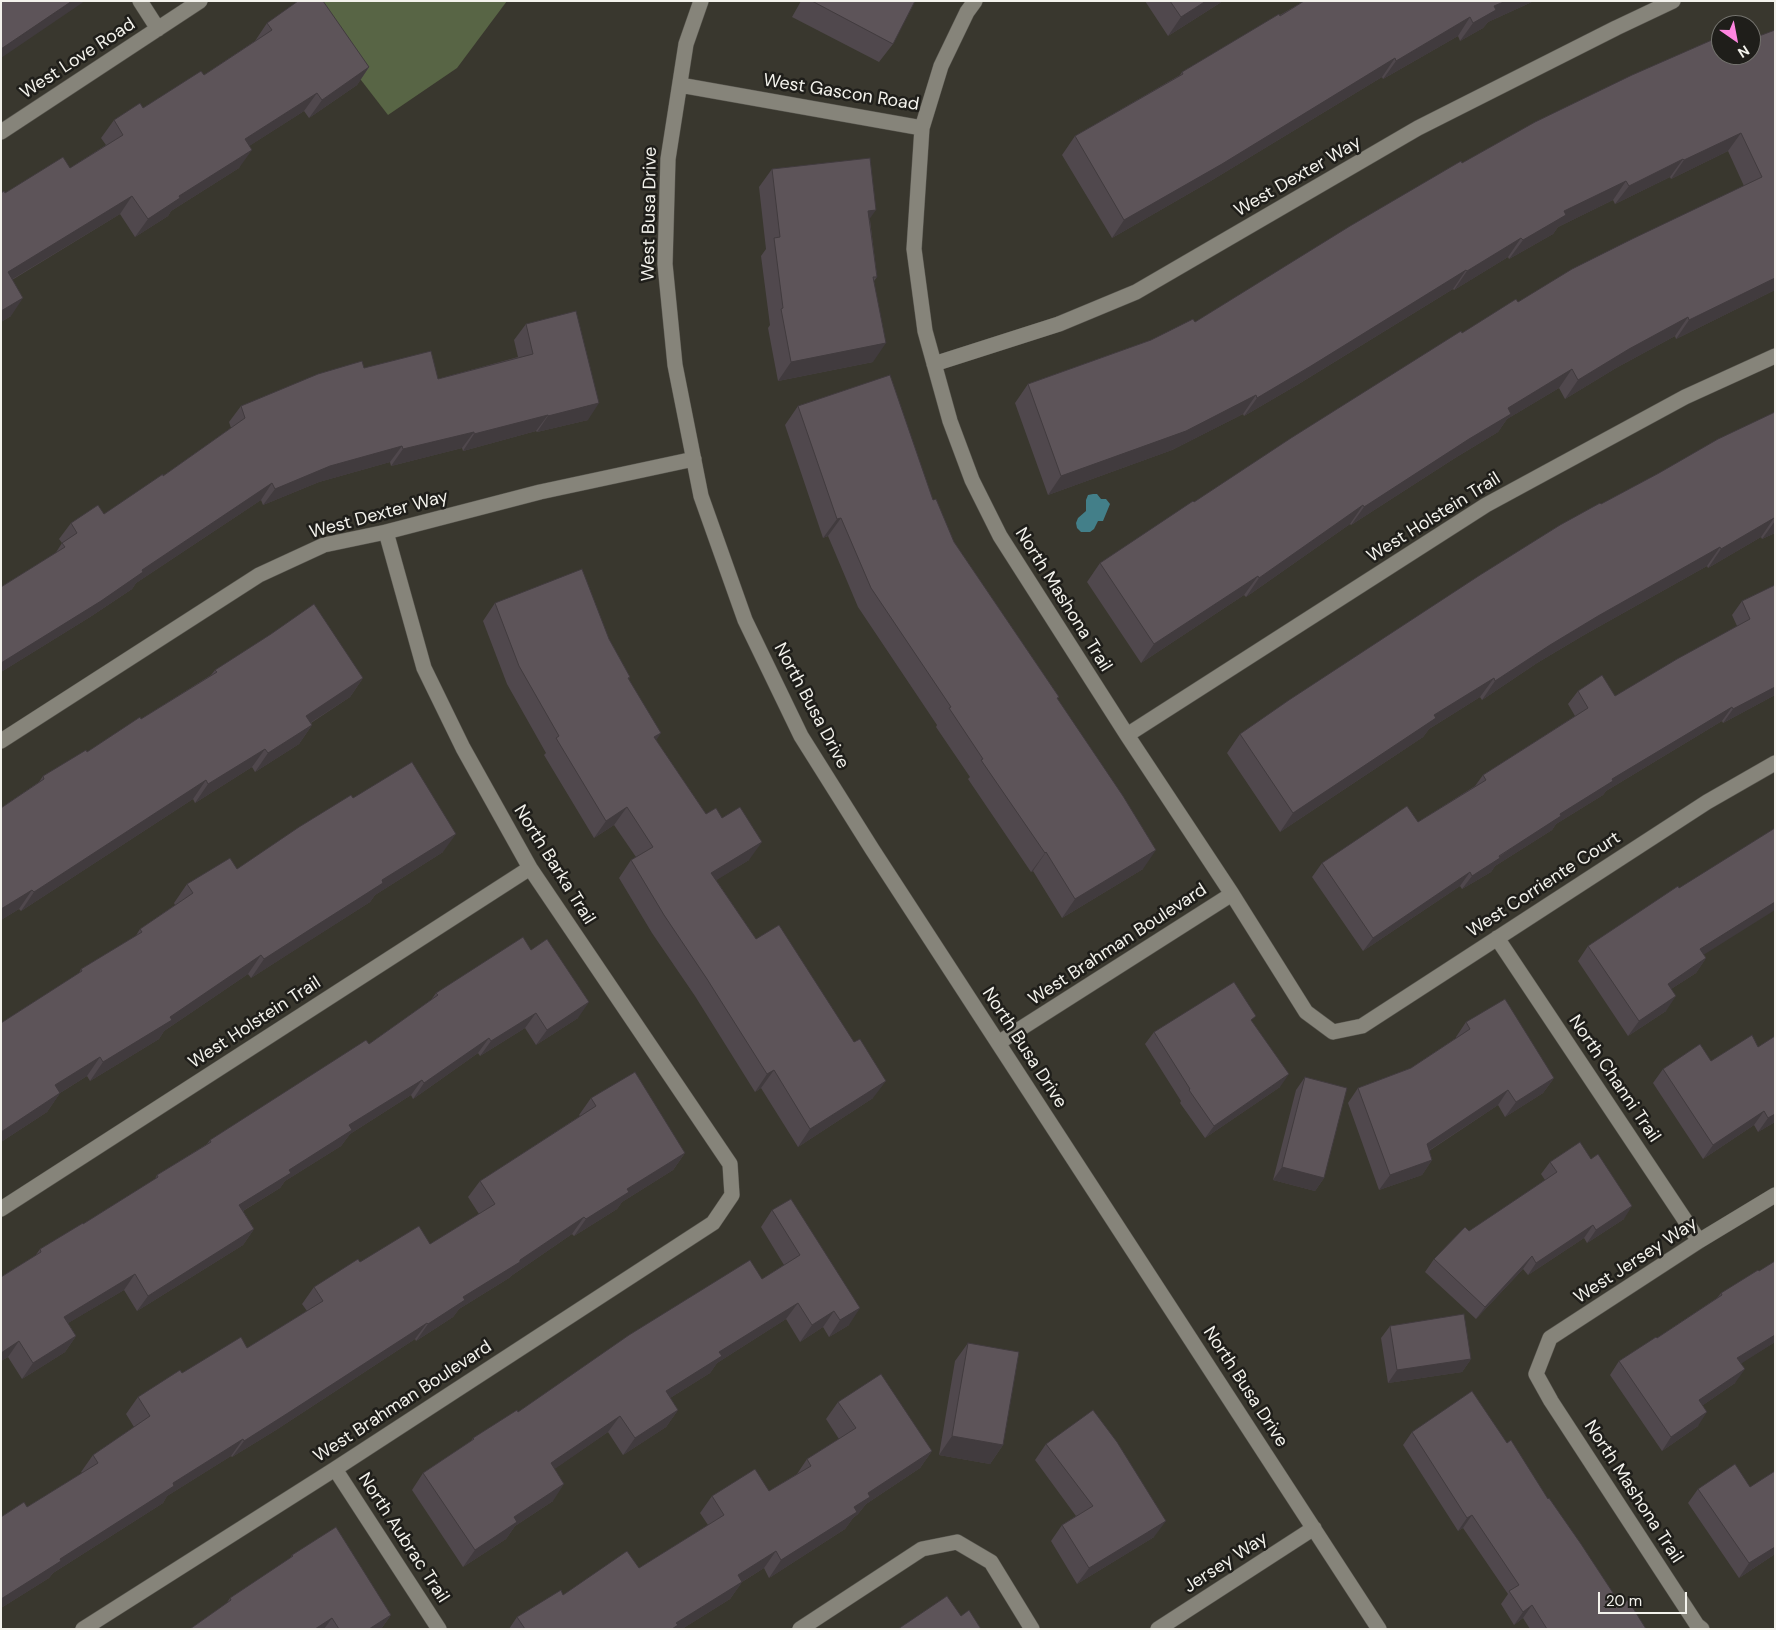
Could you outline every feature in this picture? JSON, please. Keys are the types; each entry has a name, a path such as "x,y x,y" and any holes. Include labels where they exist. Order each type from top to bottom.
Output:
{"street":[{"path":"140,1 158,29"},
{"name":"West Love Road","path":"1,132 200,1"},
{"name":"West Busa Drive","path":"694,459 675,365 664,264 668,159 686,44 701,1"},
{"name":"West Gascon Road","path":"680,85 922,128 941,66 967,12 975,1"},
{"name":"West Dexter Way","path":"934,364 1059,324 1136,292 1418,128 1673,1"},
{"name":"North Mashona Trail","path":"922,128 914,249 925,331 950,421 972,480 1000,536 1127,735 1232,894 1306,1012 1333,1032"},
{"name":"West Holstein Trail","path":"1127,735 1486,505 1685,397 1775,356"},
{"name":"West Dexter Way","path":"1,741 258,575 324,545 386,532 540,492 694,459"},
{"name":"North Busa Drive","path":"694,459 701,496 745,620 802,736 872,849 1379,1629"},
{"name":"North Barka Trail","path":"386,532 424,668 463,748 530,868 730,1164 732,1195"},
{"name":"West Corriente Court","path":"1333,1032 1362,1026 1708,802 1775,763"},
{"name":"West Holstein Trail","path":"1,1209 530,868"},
{"name":"West Brahman Boulevard","path":"998,1043 1232,894"},
{"name":"North Channi Trail","path":"1497,938 1699,1241"},
{"name":"West Brahman Boulevard","path":"83,1629 335,1469 713,1223 732,1195"},
{"name":"West Jersey Way","path":"1536,1374 1550,1338 1699,1241 1775,1195"},
{"name":"North Mashona Trail","path":"1536,1374 1562,1418 1697,1625 1702,1629"},
{"name":"North Aubrac Trail","path":"335,1469 439,1629"},
{"name":"Jersey Way","path":"1158,1629 1314,1528"},
{"path":"800,1629 922,1549 957,1542 991,1562 1032,1629"}],"green space":[{"path":"300,1 507,1 457,68 388,115"}],"water":[{"path":"1097,494 1101,499 1106,499 1110,504 1103,521 1098,521 1090,532 1081,532 1077,528 1076,523 1078,518 1086,511 1088,495"}],"building":[{"path":"1,1 72,1 1,49"},
{"path":"298,1 323,1 369,67 322,100 317,93 245,139 252,150 179,196 180,198 148,219 132,196 8,272 23,298 1,311 1,193 4,191 5,193 63,157 70,168 123,135 114,120 140,103 143,108 201,71 204,75 272,30 267,23"},
{"path":"812,1 915,1 893,44"},
{"path":"1170,1 1206,1 1181,17"},
{"path":"1304,1 1506,1 1494,6 1496,10 1473,23 1470,17 1396,61 1395,58 1222,164 1124,220 1075,136"},
{"path":"1775,30 1775,278 1689,320 1688,317 1629,349 1578,380 1572,369 1508,408 1511,414 1364,507 1363,505 1259,578 1258,576 1154,644 1100,563 1291,438 1461,331 1462,333 1516,299 1518,302 1572,269 1762,177 1741,133 1629,186 1626,181 1564,211 1566,215 1523,240 1521,238 1466,270 1257,398 1256,395 1186,431 1061,476 1028,384 1151,340 1193,319 1195,322 1350,226 1461,161 1462,163 1535,122 1632,75 1711,40 1711,65 1761,65 1761,35"},
{"path":"870,158 876,210 868,211 877,277 873,277 886,343 791,362 781,309 783,308 774,238 780,237 772,169"},
{"path":"576,311 599,403 474,434 474,432 403,449 402,446 330,466 275,489 272,483 142,570 143,572 101,601 1,663 1,587 65,547 62,543 77,533 71,523 98,505 104,514 163,474 163,476 245,418 241,406 318,374 362,361 364,368 431,351 438,379 533,354 526,324"},
{"path":"890,375 933,500 936,499 954,542 1059,697 1057,698 1123,796 1156,850 1075,899 1046,852 981,760 983,759 949,708 951,707 871,588 841,518 837,519 798,406"},
{"path":"1775,412 1775,519 1721,549 1720,547 1598,616 1495,681 1494,678 1434,715 1436,718 1293,813 1240,734 1480,575 1560,525 1659,473 1718,439"},
{"path":"582,569 609,639 630,677 628,678 661,733 654,737 706,814 716,808 722,818 740,807 762,842 711,873 756,939 779,925 854,1042 860,1039 886,1081 810,1129 774,1070 767,1074 664,915 631,860 653,847 627,807 606,821 556,738 559,736 519,666 495,603"},
{"path":"1775,585 1775,687 1733,709 1732,707 1612,779 1613,781 1560,814 1561,816 1499,856 1500,858 1472,876 1470,872 1373,938 1322,863 1407,806 1418,822 1486,780 1483,775 1588,708 1578,691 1602,675 1615,696 1750,619 1742,601"},
{"path":"314,604 363,678 306,716 312,725 268,753 265,749 208,784 206,780 34,892 32,890 1,909 1,808 44,779 43,776 86,750 87,752 140,717 141,719 217,672 215,670"},
{"path":"412,762 456,834 382,880 383,883 264,959 261,955 170,1017 172,1020 103,1062 100,1057 55,1085 60,1093 1,1132 1,1023 82,971 81,969 142,932 140,929 193,893 187,884 230,858 237,869 351,795 353,798"},
{"path":"1775,828 1775,902 1700,949 1706,958 1668,984 1676,996 1639,1021 1588,946 1678,886 1679,888"},
{"path":"523,937 531,950 547,939 589,1002 547,1030 536,1013 491,1041 489,1038 424,1083 422,1080 349,1125 352,1130 289,1170 291,1173 239,1205 254,1229 148,1296 135,1274 64,1317 76,1336 33,1363 19,1341 1,1353 1,1277 41,1252 40,1249 158,1177 157,1175 211,1142 210,1140 366,1040 369,1044 438,995 436,993"},
{"path":"1234,982 1256,1016 1251,1020 1289,1074 1214,1126 1189,1090 1154,1032"},
{"path":"1505,999 1554,1078 1516,1102 1508,1090 1427,1144 1432,1160 1390,1175 1358,1088 1411,1068 1470,1029 1466,1022"},
{"path":"1752,1035 1758,1047 1775,1036 1775,1114 1768,1118 1764,1111 1713,1145 1663,1069 1700,1044 1711,1061"},
{"path":"635,1072 685,1153 627,1189 629,1192 586,1219 584,1217 520,1260 520,1262 463,1297 465,1300 428,1324 244,1441 243,1439 173,1483 174,1486 1,1599 1,1517 24,1502 27,1507 98,1463 93,1455 150,1416 138,1397 180,1370 182,1373 241,1337 247,1348 323,1301 314,1287 358,1259 360,1262 419,1226 430,1244 495,1204 480,1181 596,1106 591,1098"},
{"path":"1305,1077 1347,1088 1324,1178 1282,1167"},
{"path":"1580,1142 1591,1159 1598,1154 1632,1206 1596,1230 1593,1225 1536,1263 1532,1256 1485,1307 1434,1259 1465,1227 1469,1231 1557,1172 1550,1162"},
{"path":"791,1199 860,1308 840,1320 834,1311 812,1325 798,1303 719,1352 722,1356 666,1391 678,1410 635,1438 620,1416 551,1463 564,1484 514,1517 517,1522 475,1550 423,1473 473,1438 517,1410 518,1412 629,1335 750,1260 762,1279 800,1255 772,1210"},
{"path":"1775,1261 1775,1335 1737,1358 1745,1369 1699,1400 1707,1412 1671,1437 1619,1361 1722,1295 1721,1293"},
{"path":"1464,1314 1471,1359 1397,1370 1390,1326"},
{"path":"968,1343 1019,1352 1003,1445 952,1436"},
{"path":"881,1374 932,1451 868,1493 870,1497 854,1507 857,1512 781,1560 776,1551 738,1575 742,1582 676,1623 678,1625 672,1629 525,1629 517,1617 561,1590 563,1595 627,1551 639,1568 724,1515 712,1496 755,1469 769,1491 811,1466 807,1459 856,1428 838,1402"},
{"path":"1472,1391 1507,1443 1511,1440 1548,1499 1581,1544 1621,1605 1628,1600 1646,1629 1547,1629 1532,1605 1523,1612 1509,1591 1519,1585 1472,1515 1467,1518 1412,1432"},
{"path":"1093,1410 1117,1442 1166,1521 1089,1568 1062,1525 1093,1506 1046,1444"},
{"path":"1735,1464 1750,1487 1775,1471 1775,1547 1749,1563 1698,1489"},
{"path":"336,1527 391,1615 369,1629 339,1629 332,1618 315,1629 190,1629 231,1600 230,1598"},
{"path":"947,1596 961,1616 969,1610 981,1629 898,1629"}]}
